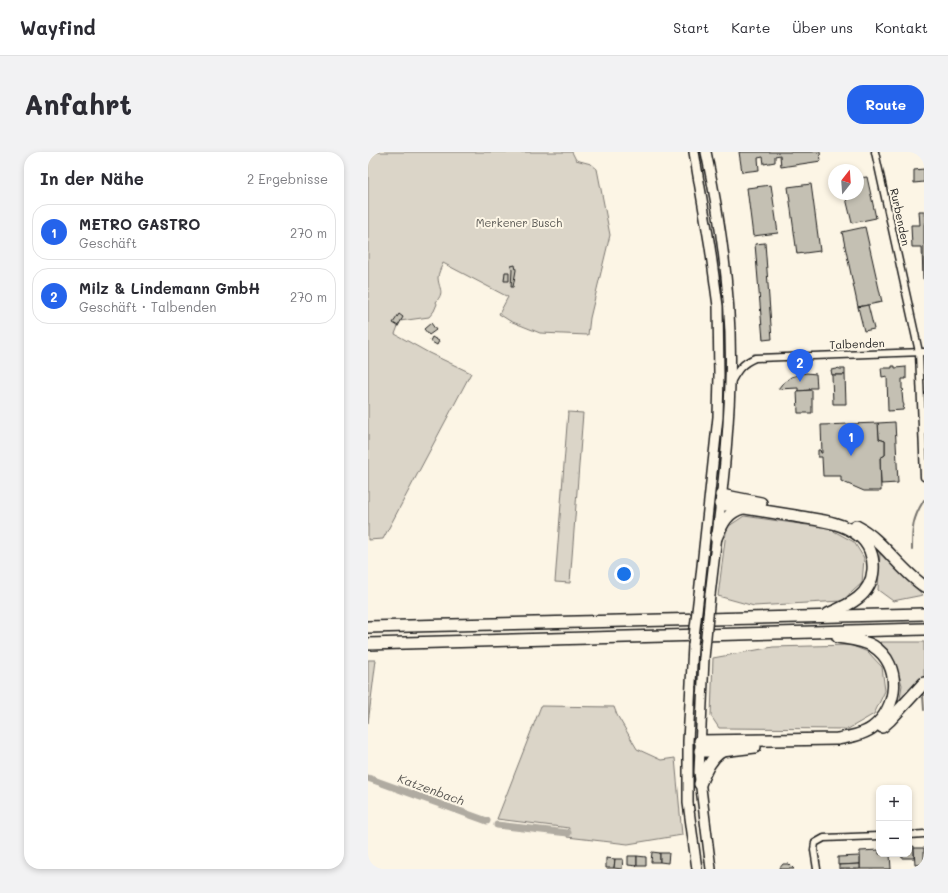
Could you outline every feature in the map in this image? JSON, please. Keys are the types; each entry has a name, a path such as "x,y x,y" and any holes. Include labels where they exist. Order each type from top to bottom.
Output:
{"highway":[{"path":"717,500 743,508 832,523 852,530 859,535 865,542 870,552 873,566 873,574 869,586 855,602 822,616"},
{"path":"717,500 843,521 868,533 924,586"},
{"path":"716,538 726,517 734,511 743,508"},
{"path":"368,628 924,614"},
{"path":"368,644 924,629"},
{"path":"700,746 837,739 857,735 867,731 883,718 891,704 894,683 886,660 879,651 872,646 853,639 806,633"},
{"path":"700,746 722,751 755,747 837,745 860,741 874,733 890,720 924,683"},
{"path":"700,784 709,763 715,755 722,751"}],"main road":[{"path":"694,152 718,306 716,538 704,658 700,746 700,784 711,869"},
{"path":"697,869 688,803 687,751 692,658 698,594 717,500 728,420 730,383 728,302 721,239 706,152"},
{"path":"688,740 700,746"},
{"path":"687,751 700,746"}],"street":[{"name":"Rurbenden","path":"875,152 922,352 924,477"},
{"name":"Talbenden","path":"730,383 739,367 755,358 922,352"},
{"path":"912,835 924,834"},
{"path":"818,869 814,850 816,843 824,838 876,836"}],"green space":[{"name":"Merkener Busch","path":"368,152 572,152 576,160 591,164 597,169 610,235 590,318 588,335 540,333 510,321 499,314 508,297 443,263 438,276 441,293 436,302 437,304 434,311 429,317 400,321 395,334 429,353 471,373 383,539 368,540"},
{"path":"568,412 583,413 570,583 555,582"},
{"path":"744,516 828,528 854,542 864,558 862,583 842,601 754,606 718,596 726,532 729,526"},
{"path":"880,553 923,595 893,601 878,590"},
{"path":"880,642 924,642 924,677 899,706 902,685 896,665"},
{"path":"850,645 868,652 882,667 885,691 874,714 848,729 719,728 711,716 713,658 773,647"},
{"path":"368,660 376,660 368,723"},
{"path":"541,706 614,707 617,715 637,749 661,760 675,758 682,835 628,844 567,837 569,828 497,819"}],"building":[{"path":"739,152 820,152 821,161 781,167 780,155 775,156 775,162 764,164 763,157 758,158 759,170 742,172"},
{"path":"924,169 924,182 914,183 914,170"},
{"path":"864,177 867,177 876,218 852,223 846,200 864,200"},
{"path":"811,184 820,251 797,254 788,187"},
{"path":"771,185 778,233 753,236 747,188"},
{"path":"919,211 924,211 924,279 922,247 912,247 911,225 920,225"},
{"path":"865,227 882,302 858,307 842,232"},
{"path":"765,243 772,339 763,340 755,244"},
{"path":"515,265 516,270 513,287 511,287 511,266"},
{"path":"505,272 509,272 509,281 504,281"},
{"path":"868,305 874,329 864,331 858,307"},
{"path":"399,314 403,317 398,326 393,323"},
{"path":"431,323 436,330 429,335 424,329"},
{"path":"432,337 439,341 437,345 430,341"},
{"path":"892,366 895,366 895,368 906,367 906,379 902,379 902,389 904,390 902,392 904,405 903,410 888,411 887,376 882,377 881,368 892,368"},
{"path":"838,368 845,369 845,375 832,375 831,370"},
{"path":"806,373 816,374 817,388 798,391 798,388 778,389 791,377"},
{"path":"832,375 845,375 846,404 833,404"},
{"path":"812,390 812,413 798,413 797,391"},
{"path":"895,422 898,483 881,484 880,458 885,455 885,441 879,439 878,423"},
{"path":"878,423 879,439 885,441 885,455 880,458 881,491 864,491 841,481 841,476 823,476 822,457 818,457 818,450 822,453 821,425"},
{"path":"912,846 914,846 914,858 902,858 912,857"},
{"path":"914,848 924,848 924,864 915,865"},
{"path":"876,850 876,857 890,857 891,869 860,869 860,851"},
{"path":"652,852 660,853 660,862 651,862"},
{"path":"660,853 669,853 668,863 660,862"},
{"path":"628,856 637,856 637,866 628,865"},
{"path":"637,856 646,857 646,866 637,866"},
{"path":"860,856 860,864 838,865 838,857"},
{"path":"606,858 615,859 614,868 606,868"},
{"path":"615,859 623,859 622,869 614,868"},
{"path":"783,864 789,864 794,869 779,869"},
{"path":"860,864 860,869 839,869 839,865"}],"waterway":[{"path":"912,550 912,536 915,519 924,500"},
{"path":"923,695 924,710"},
{"name":"Katzenbach","path":"368,778 487,821"},
{"name":"Katzenbach","path":"497,825 568,833"}],"place":[{"name":"Milz & Lindemann GmbH","path":"800,382"},
{"name":"METRO GASTRO","path":"851,456"}]}
